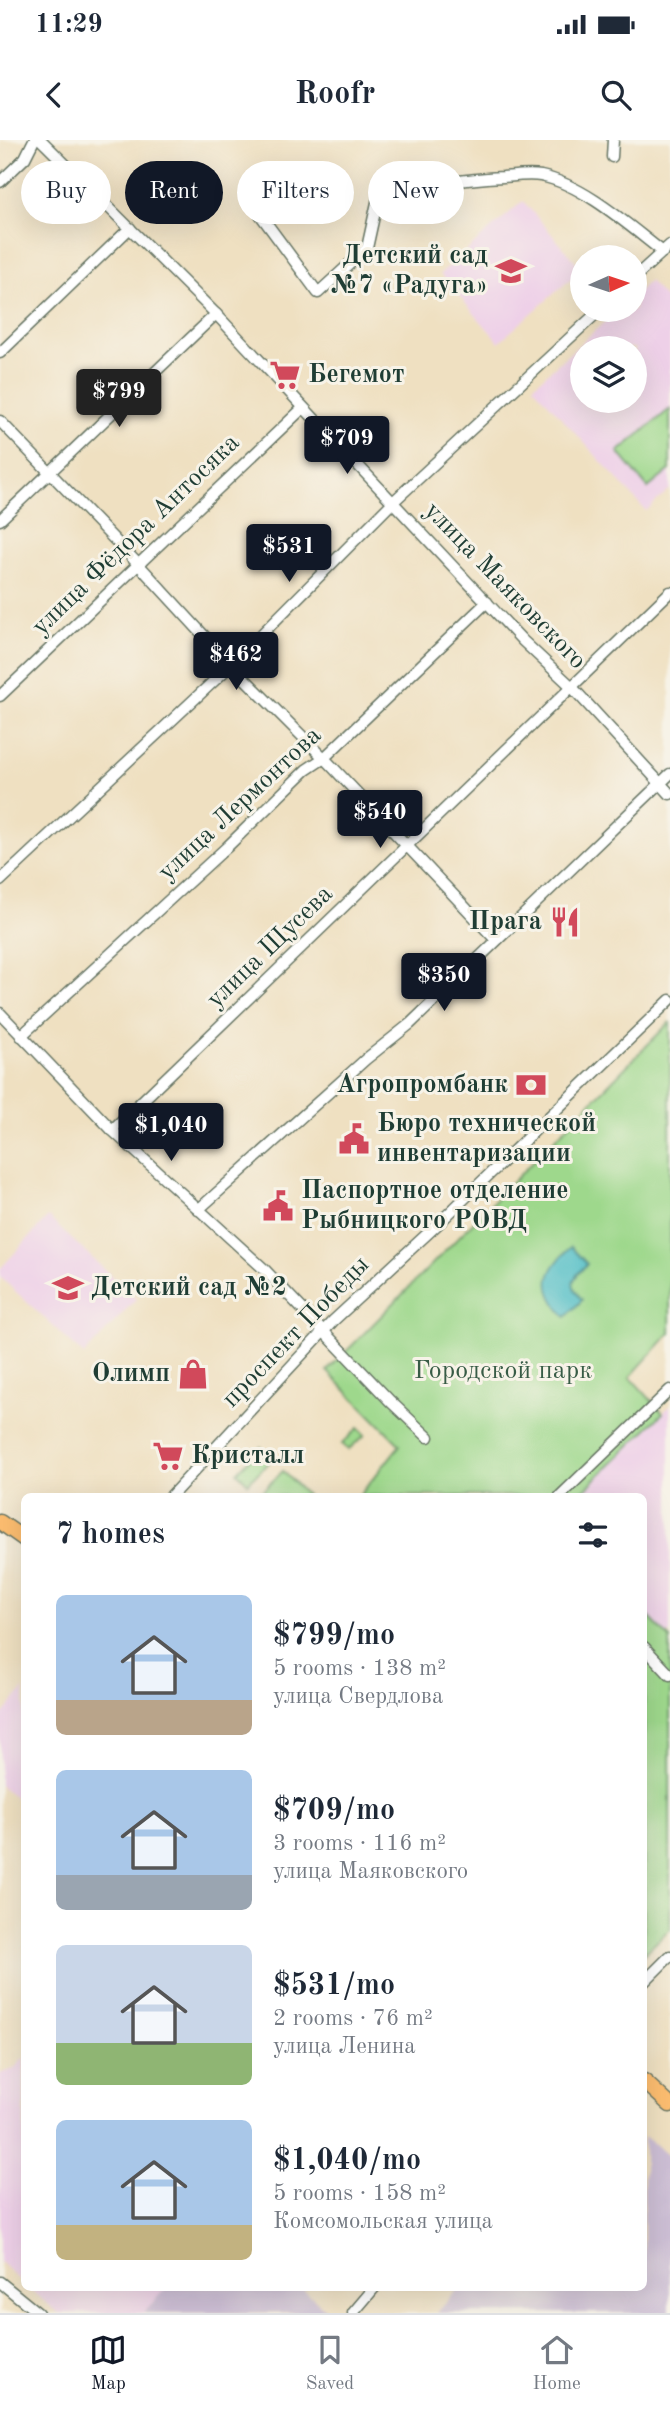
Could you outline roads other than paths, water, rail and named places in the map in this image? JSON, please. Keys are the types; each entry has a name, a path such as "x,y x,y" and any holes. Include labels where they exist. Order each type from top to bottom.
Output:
{"main road":[{"path":"0,1522 21,1537"},
{"path":"647,2084 670,2105"}],"street":[{"path":"0,182 25,158 34,140"},
{"name":"улица Маяковского","path":"41,140 216,314 523,641 571,686 670,794"},
{"path":"612,157 613,140"},
{"path":"267,224 318,293 367,248 378,198 390,192 467,179 538,176 567,186 666,248 648,265"},
{"path":"0,353 130,228"},
{"path":"0,520 216,314"},
{"path":"0,881 231,665 393,502 587,322"},
{"name":"улица Фёдора Антосяка","path":"0,696 303,408"},
{"path":"0,421 496,940"},
{"name":"улица Щусева","path":"112,1130 670,592"},
{"name":"улица Лермонтова","path":"21,1036 228,847 306,770 324,758 487,602"},
{"path":"198,1210 366,1059 410,1024 670,774"},
{"name":"проспект Победы","path":"174,1493 324,1331 670,1000"},
{"path":"0,1013 112,1130 264,1269 428,1437"},
{"path":"563,1493 670,1390"},
{"path":"647,1650 668,1668"},
{"path":"647,1979 670,1956"},
{"path":"1,2284 38,2313"},
{"path":"353,2313 372,2291"}],"water":[{"path":"571,1247 587,1264 578,1273 573,1285 582,1300 566,1317 552,1298 549,1281 555,1265"}],"place":[{"name":"Детский сад №7 «Радуга»","path":"511,271"},
{"name":"Бегемот","path":"285,375"},
{"name":"Прага","path":"565,922"},
{"name":"Агропромбанк","path":"531,1085"},
{"name":"Бюро технической инвентаризации","path":"354,1139"},
{"name":"Паспортное отделение Рыбницкого РОВД","path":"278,1206"},
{"name":"Детский сад №2","path":"68,1288"},
{"name":"Олимп","path":"193,1374"},
{"name":"Кристалл","path":"168,1456"}],"park label":[{"name":"Городской парк","path":"503,1371"}]}
